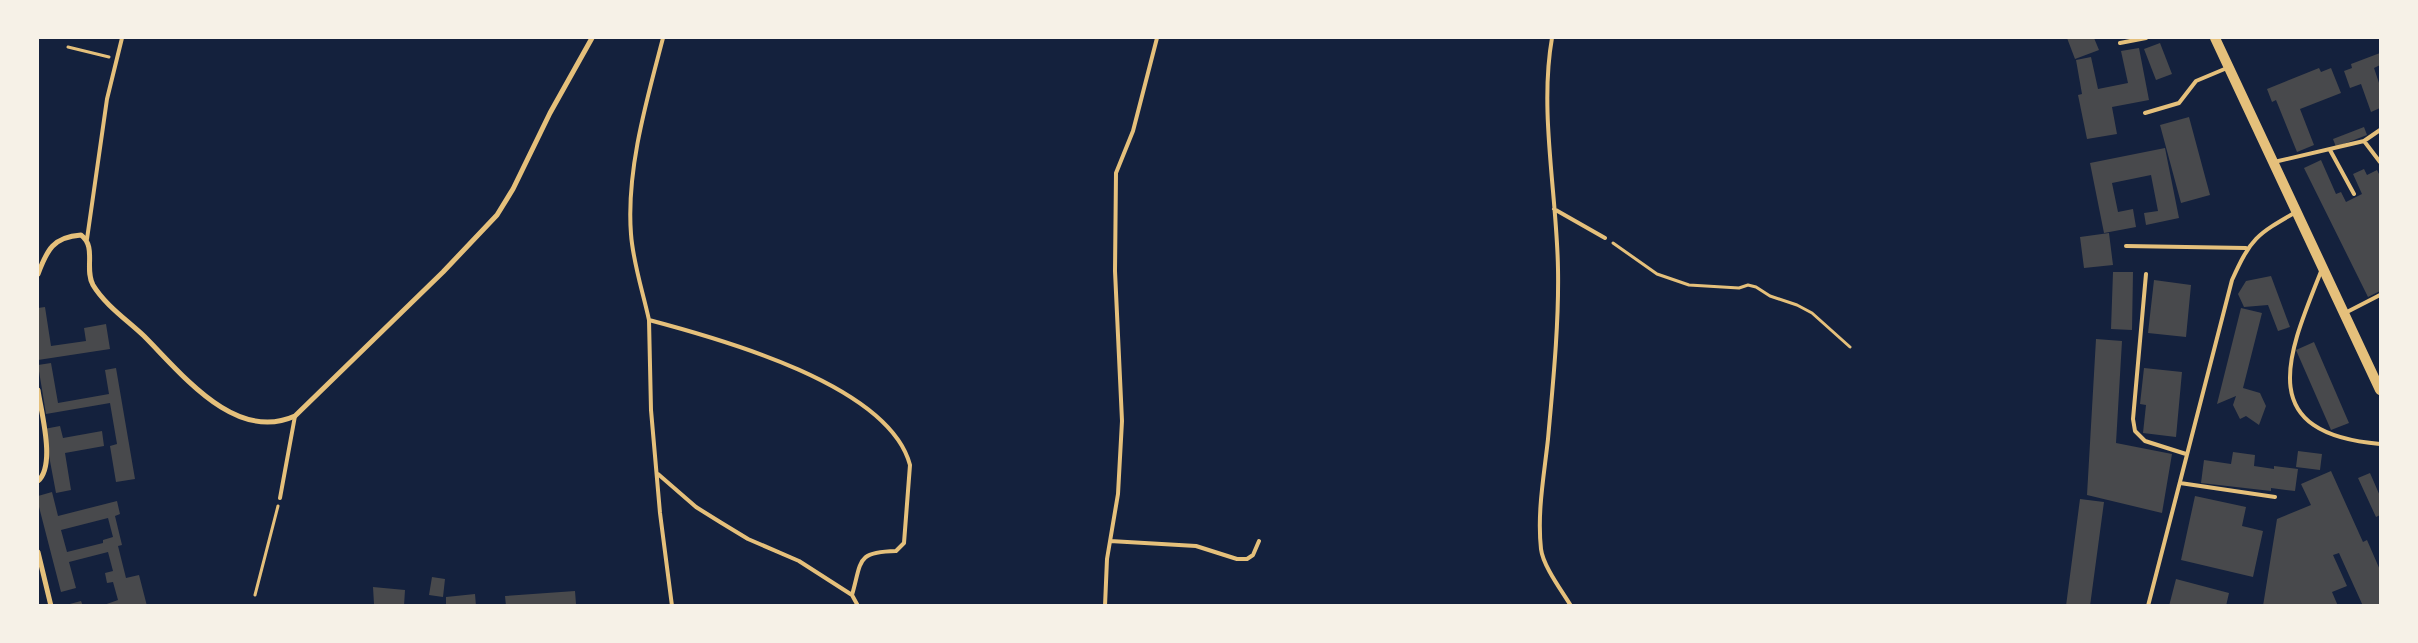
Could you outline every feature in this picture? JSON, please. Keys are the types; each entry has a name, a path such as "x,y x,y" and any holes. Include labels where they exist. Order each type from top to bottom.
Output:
{"main road":[{"path":"2215,38 2380,388"}],"street":[{"path":"38,274 51,247 57,241 66,236 81,235 87,239 89,246 92,284 107,302 178,373 210,400 233,413 260,422 279,423 295,416 443,272 496,215 513,189 550,113 592,38"},
{"path":"38,390 46,448 46,466 42,477 38,481"},
{"path":"38,552 50,606"}],"lane":[{"path":"87,239 107,100 122,38"},
{"path":"663,38 633,167 630,208 632,243 649,320 651,410 660,513 672,606"},
{"path":"1105,606 1110,541 1118,494 1122,421 1115,270 1116,173 1133,131 1157,38"},
{"path":"1552,38 1549,100 1558,268 1557,319 1552,398 1539,524 1542,552 1558,586 1571,606"},
{"path":"2120,43 2146,38"},
{"path":"2145,113 2179,103 2196,81 2229,67"},
{"path":"2274,162 2364,141 2380,130"},
{"path":"2364,141 2380,162"},
{"path":"2330,150 2354,194"},
{"path":"1554,209 1605,238"},
{"path":"2148,606 2232,280 2246,248 2262,231 2297,212"},
{"path":"2126,246 2246,248"},
{"path":"2323,267 2297,335 2290,363 2289,384 2296,406 2312,425 2337,436 2360,443 2380,444"},
{"path":"2146,274 2133,419 2135,431 2145,441 2186,454"},
{"path":"2345,313 2380,295"},
{"path":"649,320 753,350 812,377 860,403 894,434 908,457 910,465 904,543 896,551 877,550 867,555 861,563 852,595"},
{"path":"280,498 295,416"},
{"path":"658,474 696,507 748,538 799,561 852,595 858,606"},
{"path":"2180,483 2275,497"},
{"path":"1110,541 1196,546 1238,559 1247,559 1253,555 1259,541"}],"path":[{"path":"68,47 117,59"},
{"path":"1605,238 1657,274 1667,278 1689,285 1739,288 1748,285 1756,287 1770,296 1797,305 1812,313 1850,347"},
{"path":"255,595 280,498"}],"building":[{"path":"2067,38 2094,38 2099,50 2075,59"},
{"path":"2160,43 2172,74 2156,80 2144,49"},
{"path":"2139,48 2149,100 2112,107 2117,134 2087,139 2078,95 2082,94 2076,60 2091,57 2098,89 2128,83 2121,51"},
{"path":"2380,53 2380,65 2374,68 2380,86 2380,108 2371,112 2361,84 2350,88 2344,71 2352,68 2351,64"},
{"path":"2319,68 2321,72 2331,68 2341,93 2300,109 2314,145 2297,152 2276,100 2272,102 2267,89"},
{"path":"2189,117 2210,195 2181,203 2160,125"},
{"path":"2364,127 2367,135 2336,147 2333,139"},
{"path":"2165,148 2179,218 2146,225 2144,213 2158,211 2151,175 2112,183 2118,212 2133,209 2136,227 2104,233 2090,163"},
{"path":"2321,160 2336,194 2341,192 2346,202 2362,194 2353,174 2364,169 2367,175 2377,170 2380,176 2380,291 2368,297 2304,168"},
{"path":"2109,233 2113,265 2084,268 2080,237"},
{"path":"2113,272 2133,272 2132,330 2111,329"},
{"path":"2271,276 2290,327 2278,331 2268,305 2244,307 2238,294 2246,281"},
{"path":"2154,280 2191,285 2186,337 2148,333"},
{"path":"45,307 51,346 86,341 84,328 106,324 110,349 38,360 38,308"},
{"path":"2241,308 2262,313 2243,388 2260,393 2266,406 2259,425 2246,416 2240,419 2233,405 2236,396 2217,404"},
{"path":"2096,339 2122,341 2116,443 2172,454 2162,513 2087,495"},
{"path":"2314,342 2349,423 2331,430 2296,350"},
{"path":"51,363 58,403 109,394 105,370 116,368 135,479 116,482 110,446 117,444 110,403 46,414 38,365"},
{"path":"2144,368 2182,372 2176,437 2143,433 2146,405 2140,404"},
{"path":"60,426 63,438 102,431 104,446 65,453 71,490 56,493 44,429"},
{"path":"2298,451 2322,454 2320,470 2296,467"},
{"path":"2233,452 2255,455 2254,466 2274,469 2274,466 2298,469 2295,491 2271,488 2271,491 2201,483 2204,460 2231,464"},
{"path":"2331,471 2363,542 2367,540 2380,570 2380,606 2363,606 2339,553 2333,555 2347,586 2332,592 2338,606 2263,606 2277,519 2311,505 2301,484"},
{"path":"2370,473 2380,496 2380,515 2376,517 2358,478"},
{"path":"52,492 58,516 117,501 120,514 115,516 122,545 118,546 126,578 139,575 147,606 101,606 118,600 113,582 107,583 105,573 113,571 108,552 69,562 76,588 61,592 38,503 38,496","holes":["108,518 113,537 103,540 103,543 67,552 61,530"]},
{"path":"2195,496 2246,507 2242,526 2263,531 2253,577 2181,560"},
{"path":"2080,499 2104,502 2090,606 2066,606"},
{"path":"432,577 445,579 443,597 429,595"},
{"path":"2176,579 2229,593 2226,606 2169,606"},
{"path":"373,587 405,590 404,606 374,604"},
{"path":"575,591 576,604 506,606 505,596"},
{"path":"475,594 476,606 446,606 446,597"},
{"path":"81,601 83,606 66,606 66,605"}]}
